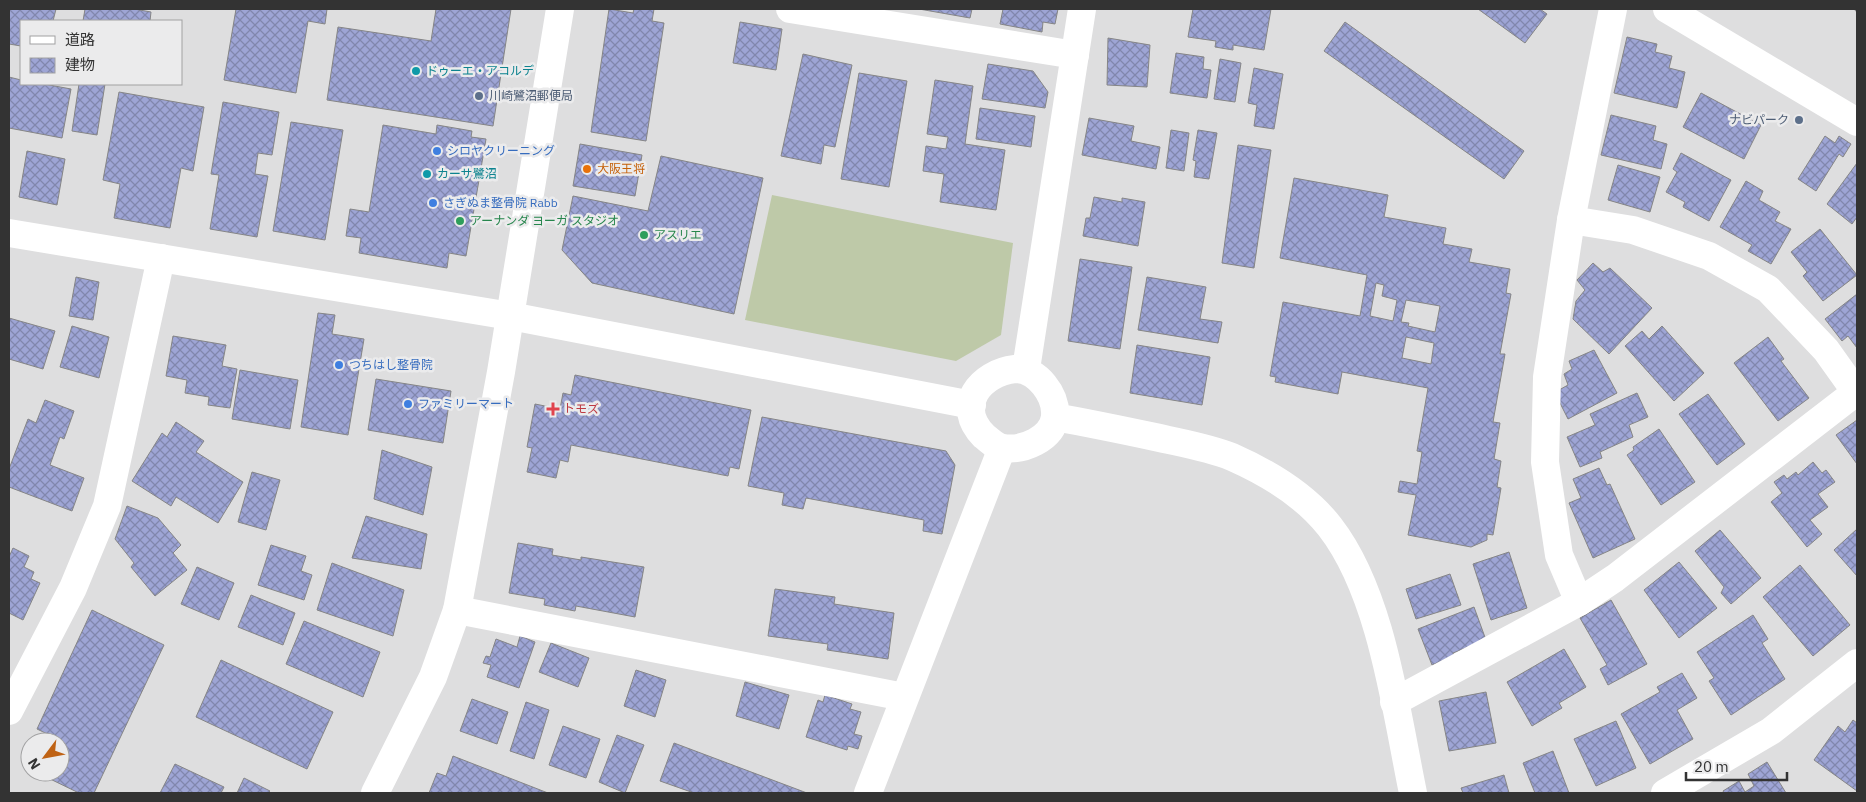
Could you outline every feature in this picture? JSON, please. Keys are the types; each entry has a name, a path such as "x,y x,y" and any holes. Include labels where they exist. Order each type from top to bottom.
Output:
{"street":[{"path":"375,793 432,676 457,610 510,316 560,9"},
{"path":"790,9 1075,55"},
{"path":"1026,369 1082,9"},
{"path":"1579,602 1559,554 1545,462 1547,377 1571,220 1613,9"},
{"path":"1667,9 1857,122"},
{"path":"1394,702 1579,602 1615,578 1856,392 1826,350 1768,289 1709,256 1632,230 1571,220"},
{"path":"9,233 510,316 972,406"},
{"path":"9,711 74,588 107,506 161,258"},
{"path":"1026,369 1043,384 1050,396 1055,417 1050,428 1031,444 1017,449 1002,448 991,442 980,432 974,420 972,406 974,394 979,386 990,376 1001,370 1026,369"},
{"path":"1055,417 1203,447 1232,458 1274,480 1307,503 1330,528 1353,565 1369,603 1384,656 1413,793"},
{"path":"868,793 1002,448"},
{"path":"457,610 904,698"},
{"path":"1665,793 1771,732 1857,663"}],"green space":[{"path":"772,195 1013,243 1001,335 956,361 745,320"}],"building":[{"path":"9,9 56,9 53,20 20,20 20,46 9,44"},
{"path":"85,9 134,9 151,12 150,20 83,20"},
{"path":"236,9 327,9 325,24 308,21 296,93 224,80"},
{"name":"ドゥーエ・アコルデ","path":"436,9 511,9 493,126 327,100 338,27 431,41"},
{"path":"609,9 633,13 634,9 654,9 652,21 664,23 646,141 591,132"},
{"path":"919,9 972,9 970,18"},
{"path":"1003,9 1058,9 1055,24 1043,22 1042,32 1000,24"},
{"path":"1193,9 1271,9 1264,50 1233,45 1233,50 1215,47 1216,41 1188,37"},
{"path":"1478,9 1540,9 1547,14 1525,43"},
{"path":"740,22 782,29 776,70 733,63"},
{"path":"1345,22 1524,151 1504,179 1324,51"},
{"path":"1627,37 1657,44 1655,52 1672,56 1669,68 1685,72 1677,108 1614,93"},
{"path":"1108,38 1150,45 1147,87 1107,85"},
{"path":"1176,53 1204,57 1203,69 1211,70 1207,98 1170,93"},
{"path":"803,54 852,65 835,147 824,145 821,164 781,156"},
{"path":"1220,59 1241,63 1235,102 1214,99"},
{"path":"988,64 1033,71 1048,92 1045,108 982,99"},
{"path":"1254,68 1283,74 1274,129 1254,126 1257,105 1248,103"},
{"path":"859,73 907,81 889,187 841,179"},
{"path":"9,77 20,80 20,85 49,85 71,89 62,138 9,128"},
{"path":"935,80 973,86 965,144 1005,150 996,210 940,202 944,174 923,171 926,146 946,149 948,137 927,134"},
{"path":"79,85 105,85 97,135 72,131"},
{"path":"119,92 204,107 193,171 181,168 170,228 114,218 120,184 103,180"},
{"path":"1701,93 1761,125 1744,159 1683,127"},
{"path":"223,102 279,112 272,155 258,153 255,174 268,176 257,237 210,229 219,175 211,174"},
{"path":"980,108 1035,116 1031,147 976,139"},
{"path":"1611,115 1656,126 1653,140 1667,144 1661,169 1601,155"},
{"path":"1089,118 1134,126 1131,141 1160,147 1156,169 1082,155"},
{"path":"291,122 343,130 325,240 273,231"},
{"name":"カーサ鷺沼","path":"383,125 436,134 437,125 472,131 471,137 486,139 466,256 449,253 447,268 359,253 361,238 346,236 350,209 369,212"},
{"path":"1171,130 1189,133 1184,171 1166,168"},
{"path":"1198,130 1217,133 1209,179 1194,177 1196,161 1193,160"},
{"path":"1825,136 1835,143 1839,136 1851,144 1843,157 1839,154 1816,191 1798,179"},
{"path":"580,144 642,155 635,196 573,186"},
{"path":"1238,145 1271,150 1254,268 1222,263"},
{"path":"27,151 65,159 57,205 19,197"},
{"path":"1681,153 1731,180 1709,221 1683,207 1685,202 1666,192 1677,172 1673,169"},
{"path":"661,156 763,178 734,314 592,283 562,250 573,196 648,211"},
{"path":"1857,163 1857,217 1852,224 1827,204"},
{"path":"1618,165 1660,177 1650,212 1608,200"},
{"path":"1294,178 1388,195 1384,217 1446,228 1443,244 1472,249 1469,262 1510,269 1506,293 1511,294 1500,354 1505,354 1493,422 1500,423 1494,459 1501,461 1497,487 1501,488 1493,535 1487,534 1487,540 1471,547 1408,535 1416,495 1398,492 1400,481 1417,484 1422,452 1417,451 1428,388 1342,372 1338,394 1275,382 1276,377 1270,376 1283,302 1360,316 1367,275 1280,258","holes":["1376,283 1384,285 1382,296 1397,300 1393,321 1370,316","1406,300 1440,306 1435,332 1408,326 1409,323 1401,322","1406,337 1434,343 1431,364 1402,358"]},
{"path":"1746,181 1763,191 1759,200 1780,212 1775,221 1791,229 1771,264 1748,251 1752,245 1720,227"},
{"path":"1094,197 1122,202 1122,198 1145,202 1138,246 1083,236 1086,218 1090,218"},
{"path":"1820,229 1857,275 1823,301 1803,276 1807,272 1791,252"},
{"path":"1080,259 1132,267 1120,349 1068,341"},
{"path":"1593,263 1603,272 1610,268 1652,308 1609,354 1573,319 1576,301 1585,290 1577,280"},
{"path":"76,277 99,282 93,320 69,316"},
{"path":"1147,277 1206,287 1200,319 1222,322 1218,343 1138,330"},
{"path":"1857,294 1857,348 1848,336 1842,341 1825,319"},
{"path":"318,313 335,315 332,334 364,339 348,435 301,427"},
{"path":"9,318 55,331 43,369 9,359"},
{"path":"72,326 109,337 99,378 60,367"},
{"path":"1662,326 1704,373 1674,401 1625,346 1642,331 1649,339"},
{"path":"173,336 226,345 222,366 237,369 230,408 208,405 209,397 185,393 187,380 166,376"},
{"path":"1768,337 1784,359 1781,361 1809,398 1778,421 1734,363"},
{"path":"1137,345 1210,357 1202,405 1130,393"},
{"path":"1594,350 1617,393 1568,419 1559,401 1559,390 1568,385 1564,374 1572,369 1569,361"},
{"path":"240,370 298,380 290,429 232,419"},
{"path":"575,375 751,410 739,469 730,467 728,476 571,445 568,462 560,460 556,478 527,472 532,448 527,447 535,404 560,409 563,393 571,395"},
{"path":"376,379 451,391 443,443 368,430"},
{"path":"1637,393 1648,417 1629,425 1633,437 1600,452 1602,458 1580,467 1567,437 1595,425 1590,414"},
{"path":"1708,394 1745,444 1717,465 1679,414"},
{"path":"45,400 74,411 64,439 60,437 50,465 84,478 72,511 9,487 9,469 28,419 36,423"},
{"path":"762,417 946,451 955,465 942,534 923,531 924,520 806,498 803,509 782,505 784,493 748,486"},
{"path":"1857,420 1857,464 1836,435"},
{"path":"176,422 204,441 196,452 243,482 218,523 176,497 171,506 132,481 162,433 167,437"},
{"path":"1659,429 1695,482 1661,505 1627,455 1634,450 1633,447"},
{"path":"382,450 432,467 423,515 374,499"},
{"path":"1813,462 1822,473 1826,470 1835,482 1818,494 1828,507 1810,520 1822,534 1807,547 1771,502 1782,493 1774,482 1784,475 1787,479 1796,472 1798,475"},
{"path":"1599,468 1607,485 1610,484 1635,539 1593,558 1569,503 1581,498 1573,479"},
{"path":"252,472 280,480 266,530 238,522"},
{"path":"127,506 158,518 181,545 173,553 187,570 155,596 131,567 134,563 115,539"},
{"path":"366,516 427,534 421,569 352,558"},
{"path":"1857,529 1857,576 1834,550"},
{"path":"1720,530 1761,578 1731,604 1721,593 1724,587 1695,551"},
{"path":"518,543 553,549 552,555 581,560 581,557 644,567 635,617 576,606 575,611 544,605 545,599 509,593"},
{"path":"271,545 306,556 301,571 312,575 304,600 258,585"},
{"path":"13,548 29,556 24,567 34,572 31,579 40,583 23,620 9,613 9,557"},
{"path":"1509,552 1527,608 1491,620 1473,564"},
{"path":"1679,562 1717,608 1679,638 1644,590"},
{"path":"332,563 404,590 393,636 317,610"},
{"path":"1800,565 1850,625 1813,656 1763,597"},
{"path":"197,567 234,583 219,620 181,604"},
{"path":"1450,574 1461,605 1416,619 1406,589"},
{"path":"775,589 835,597 834,604 894,613 888,659 827,650 828,644 768,636"},
{"path":"251,595 295,613 283,645 238,627"},
{"path":"1611,600 1647,664 1608,685 1600,669 1607,665 1580,618"},
{"path":"1474,607 1486,640 1453,653 1454,656 1432,665 1418,629"},
{"path":"92,610 164,645 94,793 79,793 56,782 70,782 70,732 43,732 37,729"},
{"path":"1753,615 1768,639 1762,643 1785,679 1731,715 1709,681 1714,678 1697,652"},
{"path":"304,621 380,652 363,697 286,664"},
{"path":"520,636 535,642 519,688 487,677 491,665 483,663 486,656 490,657 496,639 517,647"},
{"path":"551,643 589,658 578,687 539,672"},
{"path":"1564,649 1586,687 1559,703 1562,708 1532,726 1507,682"},
{"path":"221,660 333,712 307,769 196,717"},
{"path":"636,670 666,680 655,717 624,706"},
{"path":"1682,673 1697,698 1677,710 1693,739 1650,764 1621,714 1660,692 1657,687"},
{"path":"745,682 789,695 779,729 736,716"},
{"path":"1486,692 1496,743 1449,751 1439,701"},
{"path":"825,695 852,704 850,709 861,712 854,734 862,736 858,749 848,746 847,750 806,737 818,700 823,702"},
{"path":"472,699 508,712 497,744 460,731"},
{"path":"526,702 549,710 534,759 510,751"},
{"path":"1853,720 1857,723 1857,791 1814,760 1838,726 1845,732"},
{"path":"1616,721 1636,768 1596,786 1574,739"},
{"path":"563,726 600,739 586,778 549,765"},
{"path":"617,735 644,745 625,793 599,782"},
{"path":"674,743 807,793 694,793 660,781"},
{"path":"1553,751 1569,793 1535,793 1523,763"},
{"path":"453,756 548,793 429,793 437,773 446,776"},
{"path":"1767,762 1786,793 1724,793 1723,791 1739,781 1745,792 1754,786 1748,774"},
{"path":"175,764 224,787 221,793 160,793"},
{"path":"1504,775 1509,793 1463,793 1461,788"},
{"path":"244,778 270,791 268,793 237,793"}],"place":[{"name":"ドゥーエ・アコルデ","path":"416,71"},
{"name":"川崎鷺沼郵便局","path":"479,96"},
{"name":"ナビパーク","path":"1799,120"},
{"name":"シロヤクリーニング","path":"437,151"},
{"name":"大阪王将","path":"587,169"},
{"name":"カーサ鷺沼","path":"427,174"},
{"name":"さぎぬま整骨院 Rabb","path":"433,203"},
{"name":"アーナンダ ヨーガ スタジオ","path":"460,221"},
{"name":"アスリエ","path":"644,235"},
{"name":"つちはし整骨院","path":"339,365"},
{"name":"ファミリーマート","path":"408,404"},
{"name":"トモズ","path":"553,409"}]}
